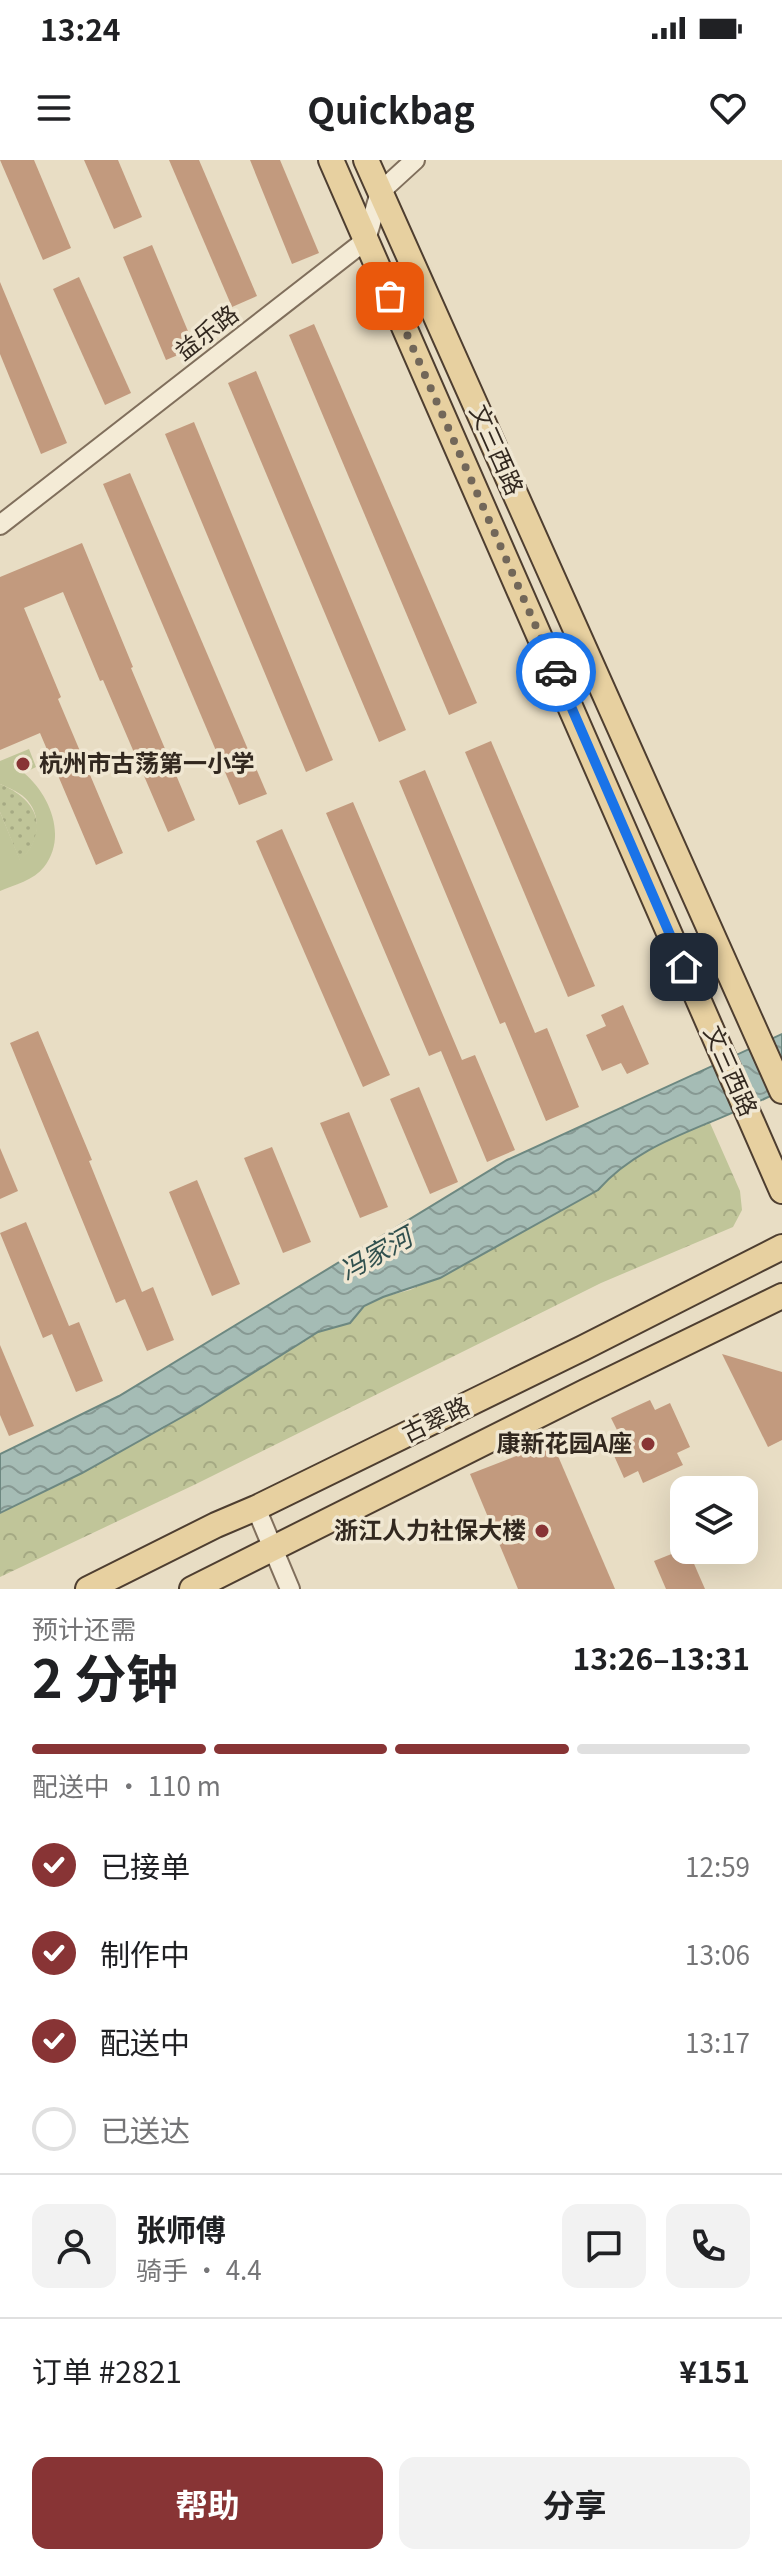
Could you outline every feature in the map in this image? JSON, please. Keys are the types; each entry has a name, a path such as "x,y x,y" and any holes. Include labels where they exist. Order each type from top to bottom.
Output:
{"main road":[{"name":"文三西路","path":"331,160 782,1191"},
{"name":"文三西路","path":"366,160 782,1091"},
{"name":"古翠路","path":"88,1589 583,1348 782,1247"},
{"name":"古翠路","path":"192,1589 782,1296"}],"street":[{"path":"366,240 380,192 415,160"},
{"name":"益乐路","path":"0,525 366,240"},
{"path":"256,1508 290,1589"}],"green space":[{"path":"29,749 36,767 24,773 48,804 55,842 40,872 0,891 0,812 20,860 34,840 37,825 33,809 25,798 0,784 0,761"},
{"path":"0,784 23,798 36,816 35,838 20,861 0,812"},
{"path":"710,1123 740,1191 742,1210 733,1227 601,1283 196,1484 0,1577 0,1513 82,1473 191,1412 318,1332 350,1323 364,1306 410,1290 466,1264 598,1190 636,1158 679,1135"}],"water":[{"name":"冯家河","path":"782,1034 782,1091 649,1150 622,1168 598,1190 440,1278 364,1306 350,1323 318,1332 191,1412 82,1473 0,1513 0,1454 119,1396 507,1160"}],"building":[{"path":"0,160 34,160 71,248 43,260"},
{"path":"84,160 118,160 142,217 114,229"},
{"path":"169,160 199,160 257,296 232,307"},
{"path":"250,160 280,160 319,253 292,264"},
{"path":"152,245 195,348 166,360 123,257"},
{"path":"79,277 131,393 105,405 53,289"},
{"path":"0,282 67,443 41,454 0,354"},
{"path":"314,324 477,703 449,715 289,335"},
{"path":"256,371 406,730 379,742 228,383"},
{"path":"194,422 333,760 306,772 165,434"},
{"path":"130,473 267,794 239,805 103,484"},
{"path":"82,543 195,820 168,832 63,592 24,608 61,697 58,699 123,853 96,865 40,733 0,750 0,577"},
{"path":"491,741 595,986 568,997 465,752"},
{"path":"425,770 535,1033 547,1028 579,1107 546,1121 505,1022 500,1024 399,781"},
{"path":"353,802 462,1060 475,1055 515,1150 487,1162 441,1051 429,1056 326,813"},
{"path":"282,829 390,1075 363,1087 256,841"},
{"path":"623,1005 649,1064 627,1074 621,1063 602,1071 586,1035 606,1026 601,1015"},
{"path":"38,1031 92,1160 89,1161 142,1292 153,1287 174,1340 147,1351 125,1299 116,1303 10,1043"},
{"path":"419,1087 458,1182 430,1194 390,1099"},
{"path":"349,1112 388,1207 360,1218 320,1123"},
{"path":"272,1147 311,1242 283,1253 244,1158"},
{"path":"0,1148 18,1191 0,1199"},
{"path":"197,1180 240,1284 212,1296 169,1192"},
{"path":"26,1222 69,1326 79,1322 103,1381 76,1392 52,1334 43,1338 0,1233"},
{"path":"0,1345 34,1426 9,1436 0,1415"},
{"path":"722,1354 782,1372 782,1440 768,1447"},
{"name":"康新花园A座","path":"650,1400 655,1410 670,1403 690,1447 677,1453 683,1465 643,1483 638,1471 624,1478 607,1440 619,1434 611,1418"},
{"name":"浙江人力社保大楼","path":"552,1442 615,1589 518,1589 470,1474"},
{"path":"670,1555 670,1564 694,1564 705,1589 666,1589 654,1561"}],"way so far":[{"path":"390,296 556,672"}],"place":[{"name":"杭州市古荡第一小学","path":"23,764"},
{"name":"康新花园A座","path":"648,1444"},
{"name":"浙江人力社保大楼","path":"542,1531"}],"route":[{"path":"556,672 684,967"}]}
